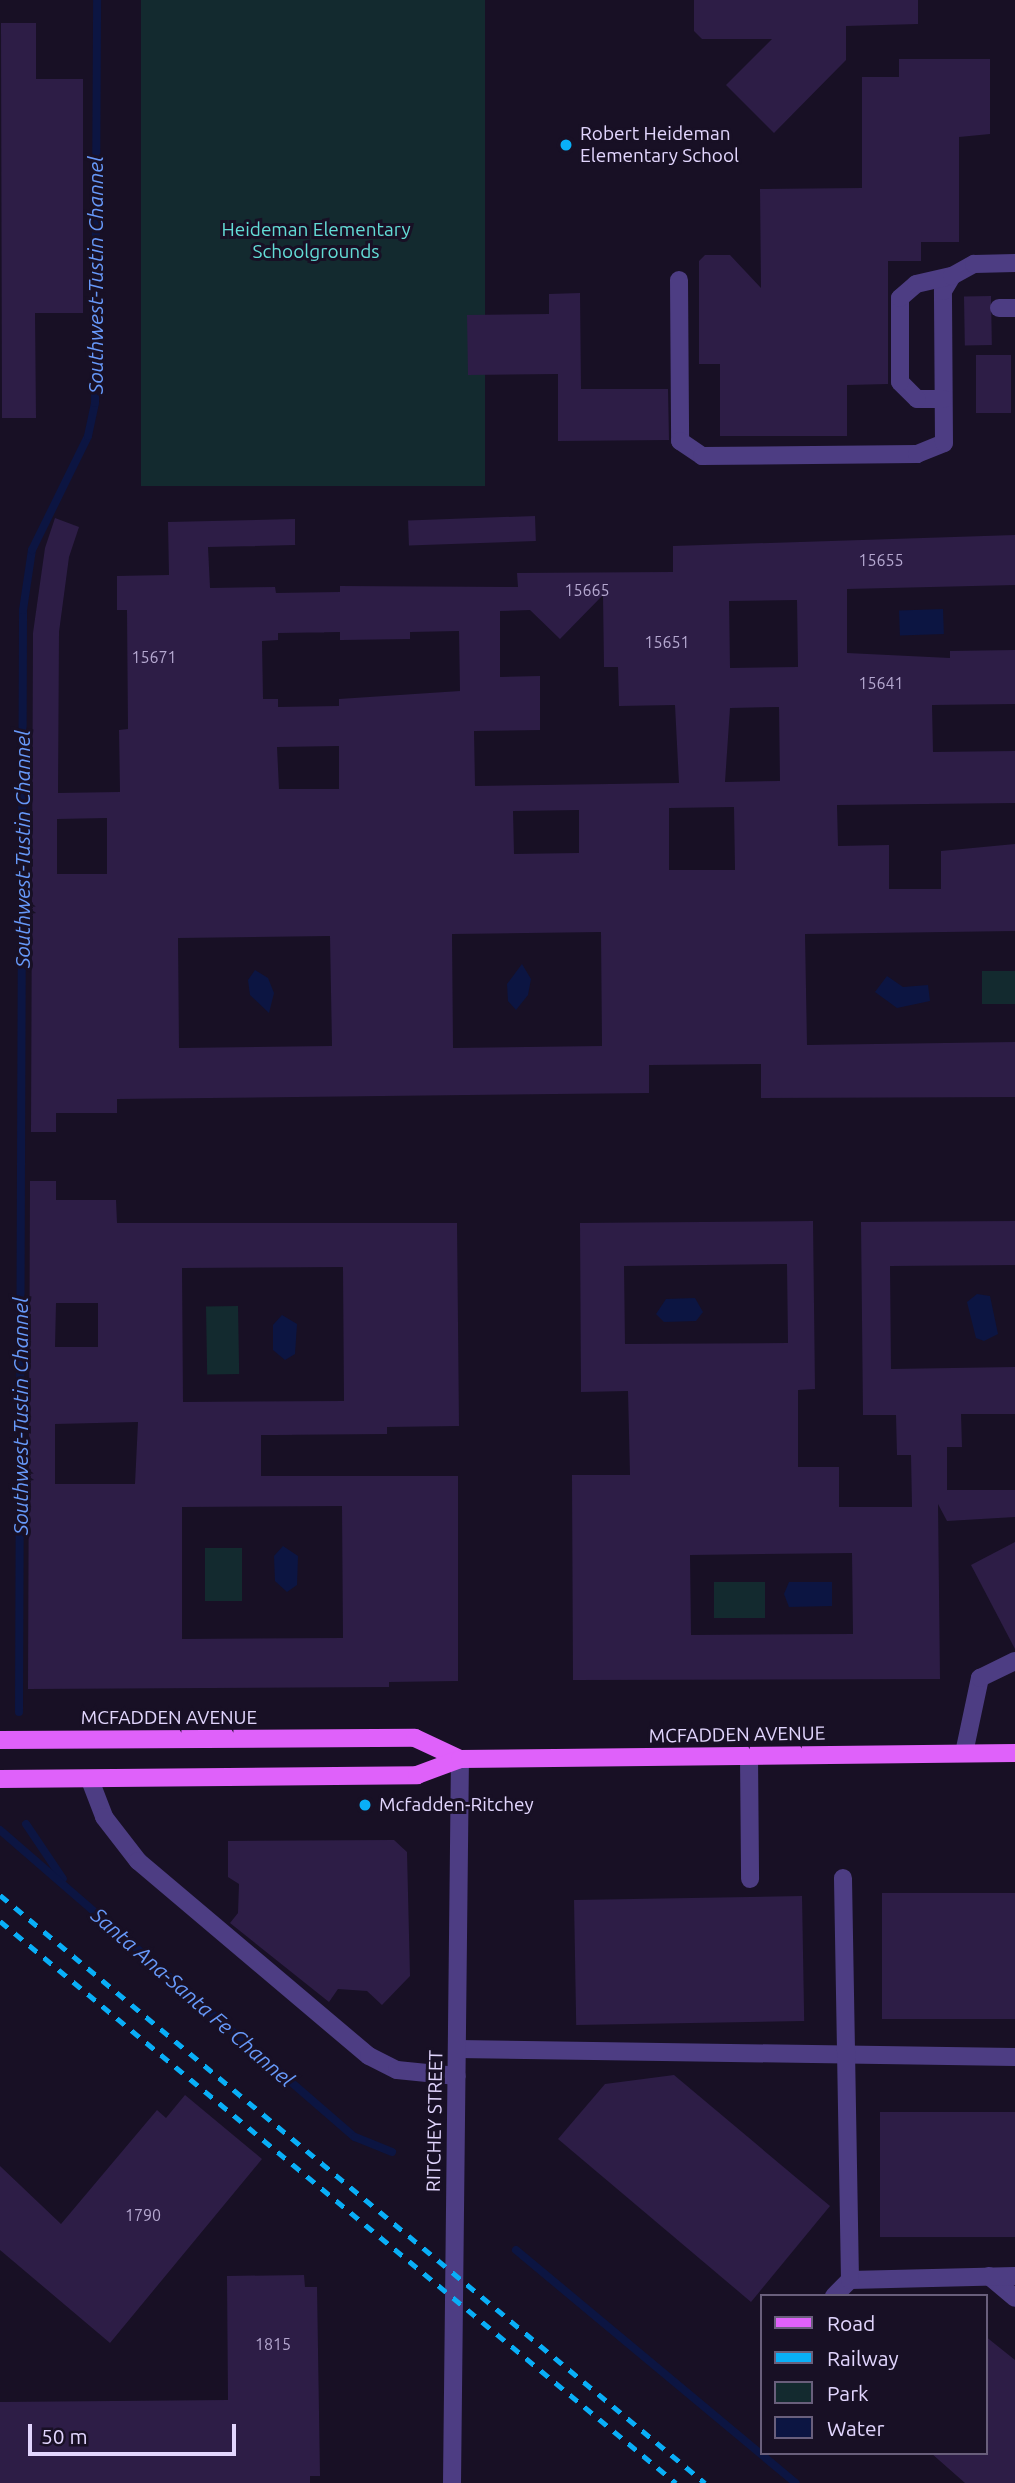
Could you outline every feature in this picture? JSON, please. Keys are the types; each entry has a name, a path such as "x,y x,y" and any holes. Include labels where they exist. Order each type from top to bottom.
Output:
{"main road":[{"name":"MCFADDEN AVENUE","path":"0,1740 415,1738 460,1759"},
{"name":"MCFADDEN AVENUE","path":"0,1779 416,1775 460,1759 1015,1753"}],"street":[{"path":"943,399 917,399 901,382 901,298 916,284 952,276 974,264 1015,263"},
{"path":"679,280 680,442 702,456 917,454 944,443 943,291 952,276"},
{"path":"964,1753 980,1678 1015,1661"},
{"path":"749,1756 750,1879"},
{"name":"RITCHEY STREET","path":"452,2483 460,1759"},
{"path":"90,1780 104,1817 138,1861 369,2056 397,2070 457,2076"},
{"path":"843,1878 850,2280"},
{"path":"457,2049 1015,2057"},
{"path":"989,2276 1015,2298"},
{"path":"836,2294 850,2280 1015,2276"}],"green space":[{"name":"Heideman Elementary Schoolgrounds","path":"141,0 485,0 485,486 141,486"},
{"path":"982,971 1015,971 1015,1004 982,1004"},
{"path":"238,1306 239,1374 207,1375 206,1307"},
{"path":"205,1548 242,1548 242,1601 205,1601"},
{"path":"714,1582 765,1582 765,1618 714,1618"}],"water":[{"path":"943,609 944,634 900,636 899,611"},
{"path":"522,964 531,979 528,995 516,1010 508,1001 507,984"},
{"path":"255,970 268,978 274,993 269,1013 250,995 248,980"},
{"path":"887,976 903,987 928,985 930,1001 897,1008 875,992"},
{"path":"977,1294 990,1296 998,1334 984,1341 976,1338 967,1302"},
{"path":"695,1298 703,1312 696,1321 664,1322 656,1314 666,1299"},
{"path":"282,1315 297,1324 295,1354 285,1360 273,1350 273,1325"},
{"path":"283,1546 298,1556 297,1585 287,1592 275,1581 274,1556"},
{"path":"789,1582 832,1582 832,1606 789,1607 784,1594"}],"building":[{"path":"694,0 918,0 918,24 846,26 846,60 774,133 726,85 772,39 702,39 694,31"},
{"path":"1,23 36,23 36,79 83,79 83,313 35,313 36,418 2,418"},
{"path":"899,59 990,59 990,134 959,137 959,242 921,242 921,261 888,261 888,384 847,385 847,436 720,436 720,364 699,364 699,261 705,255 730,255 761,288 760,189 862,188 862,77 899,77"},
{"path":"580,293 581,389 668,389 669,440 558,441 558,374 468,375 467,315 549,314 549,294"},
{"path":"964,296 991,296 992,345 965,345"},
{"path":"976,355 1011,355 1011,413 976,413"},
{"path":"535,516 536,541 409,545 408,520"},
{"path":"55,518 79,527 69,557 59,632 58,793 120,792 119,730 128,729 127,610 117,610 117,576 169,575 168,522 295,519 295,545 208,547 210,588 275,587 276,593 340,592 340,586 518,587 517,573 673,572 673,546 1015,535 1015,585 847,589 847,653 950,658 950,651 1015,650 1015,704 932,705 933,752 1015,751 1015,803 837,805 838,846 889,845 889,889 941,889 941,851 1015,844 1015,931 805,934 807,1045 1015,1042 1015,1097 761,1098 761,1064 649,1065 649,1093 117,1099 117,1113 56,1113 56,1132 31,1132 33,633 45,548","holes":["603,595 604,667 618,667 619,706 675,705 679,783 475,786 474,731 540,730 540,676 500,677 500,611 530,610 560,639","797,600 798,667 730,668 729,601","459,631 460,691 339,699 339,706 278,707 278,699 263,699 262,641 278,640 278,633 340,632 340,640 410,639 410,632","779,707 780,781 725,782 730,708","339,746 339,789 279,789 277,747","734,807 735,870 669,870 669,808","579,810 579,853 514,854 513,811","107,818 107,874 57,874 57,819","601,932 602,1046 453,1048 452,934","330,936 332,1046 179,1048 178,938"]},
{"path":"30,1181 56,1181 56,1200 116,1200 117,1223 457,1223 459,1426 387,1427 387,1434 261,1435 261,1476 458,1476 458,1681 389,1682 389,1687 28,1689","holes":["343,1267 344,1401 183,1402 182,1268","56,1303 98,1303 98,1347 55,1347","138,1422 135,1484 55,1484 55,1424","342,1506 343,1638 182,1639 182,1507"]},
{"path":"813,1221 815,1389 798,1390 798,1467 839,1467 839,1507 912,1507 911,1455 897,1455 896,1415 863,1415 861,1222 1015,1221 1015,1265 890,1266 891,1369 1015,1367 1015,1414 961,1414 962,1447 947,1447 947,1490 1015,1490 1015,1517 947,1521 938,1504 940,1679 573,1680 572,1475 630,1475 628,1391 581,1392 580,1223","holes":["787,1264 788,1343 625,1344 624,1266","852,1553 853,1634 691,1635 690,1555"]},
{"path":"1015,1542 1015,1649 971,1565"},
{"path":"394,1840 407,1852 410,1976 382,2005 367,1991 338,1989 329,2002 230,1923 238,1913 239,1884 228,1877 228,1841"},
{"path":"882,1893 1015,1893 1015,2019 882,2019"},
{"path":"802,1896 804,2021 576,2025 574,1900"},
{"path":"674,2075 830,2206 751,2302 558,2139 605,2084"},
{"path":"185,2095 262,2159 110,2343 0,2250 0,2166 61,2224 157,2110 166,2118"},
{"path":"880,2112 1015,2112 1015,2237 880,2237"},
{"path":"304,2275 305,2287 317,2287 320,2476 310,2476 310,2483 0,2483 0,2402 228,2400 227,2276"},
{"path":"987,2338 1015,2360 1015,2483 965,2483 933,2455 987,2455"}],"waterway":[{"name":"Southwest-Tustin Channel","path":"19,1712 23,610 32,550 88,436 95,403 97,0"},
{"path":"26,1824 63,1879"},
{"name":"Santa Ana-Santa Fe Channel","path":"0,1830 355,2137 392,2152"},
{"name":"Santa Ana-Santa Fe Channel","path":"516,2250 760,2453"},
{"name":"Santa Ana-Santa Fe Channel","path":"762,2455 796,2483"}],"railway":[{"path":"0,1895 705,2483"},
{"path":"0,1921 676,2483"}],"place":[{"name":"Robert Heideman Elementary School","path":"566,145"},
{"name":"Mcfadden-Ritchey","path":"365,1805"}]}
